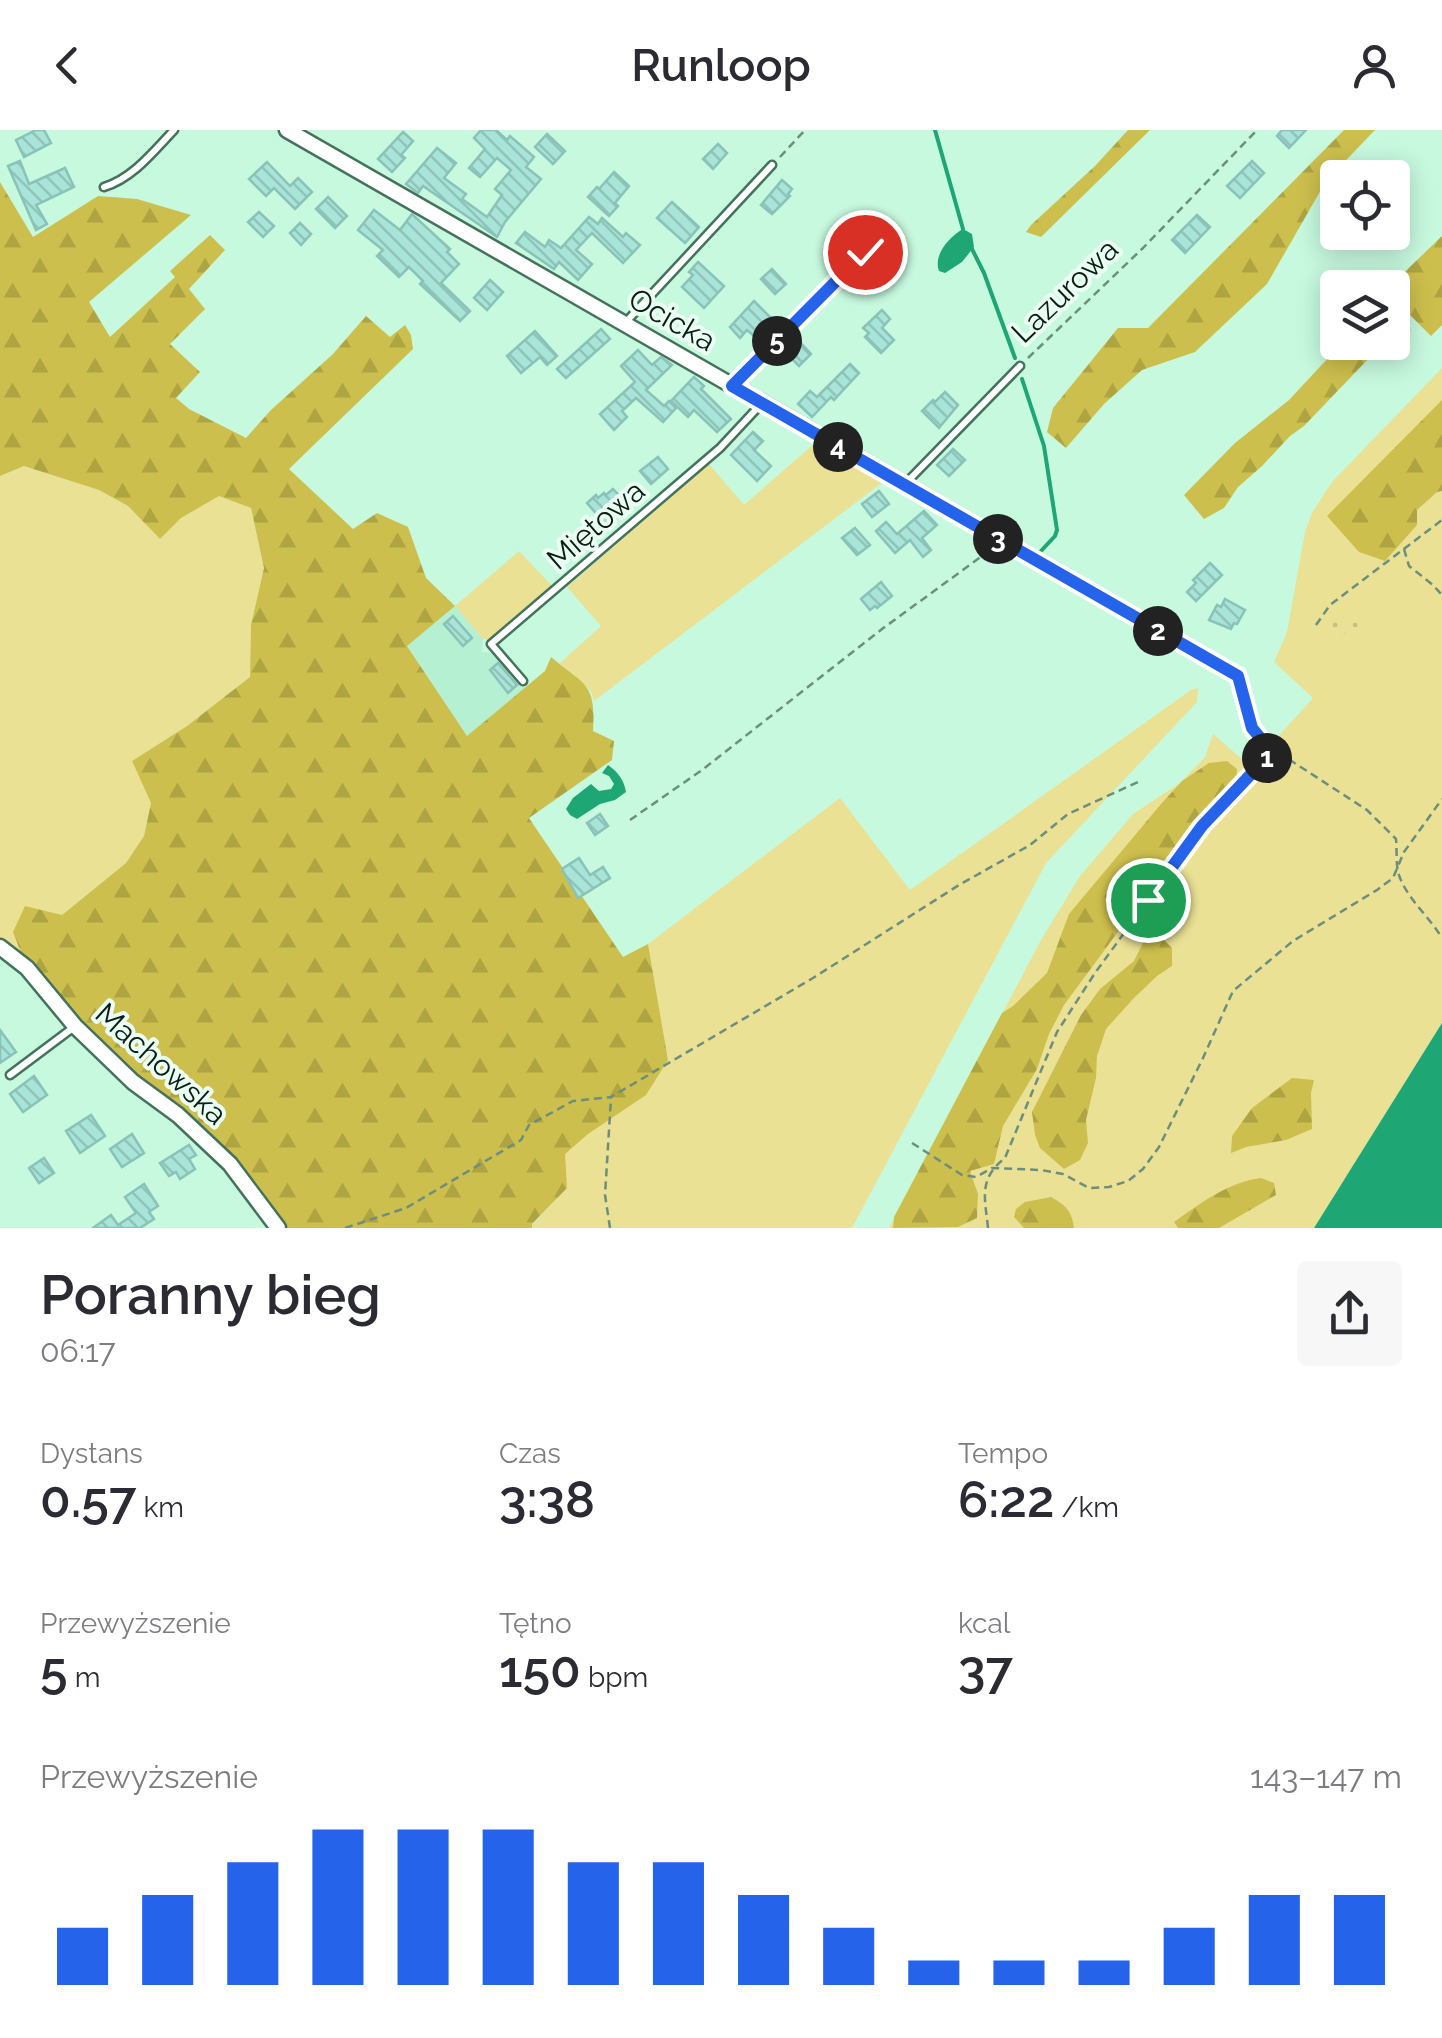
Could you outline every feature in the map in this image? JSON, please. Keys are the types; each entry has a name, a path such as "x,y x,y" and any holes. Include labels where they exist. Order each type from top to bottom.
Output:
{"street":[{"name":"Ocicka","path":"287,130 1238,676"},
{"name":"Machowska","path":"0,947 27,968 75,1026 133,1082 178,1115 230,1164 278,1228"}],"lane":[{"path":"104,187 117,183 139,166 174,130"},
{"path":"624,324 772,165"},
{"path":"732,386 865,252"},
{"name":"Lazurowa","path":"904,485 1020,366"},
{"name":"Miętowa","path":"523,681 491,644 720,448 762,403"},
{"path":"10,1075 75,1026"}],"path":[{"path":"772,165 805,130"},
{"name":"Lazurowa","path":"1020,366 1143,248 1257,130"},
{"path":"1316,625 1330,605 1442,520"},
{"path":"630,820 992,550 998,539"},
{"path":"1404,549 1409,566 1442,595"},
{"path":"1238,676 1252,728 1270,750 1367,810 1396,840 1397,869 1404,888 1442,938"},
{"path":"912,1143 962,1175 976,1177 1005,1158 1057,1032 1095,973 1202,826 1270,750"},
{"path":"345,1228 406,1208 521,1140 529,1125 573,1101 611,1097 813,978 959,885 1030,846 1068,814 1138,782"},
{"path":"992,1168 1063,1174 1090,1188 1128,1181 1143,1170 1159,1147 1204,1058 1233,991 1292,941 1392,878 1404,852 1442,799"},
{"path":"610,1228 605,1195 611,1097"},
{"path":"988,1228 984,1189 992,1168"}],"shaded area":[{"path":"963,229 972,234 974,247 962,262 945,273 939,271 938,259 944,247"},
{"path":"1442,368 1442,1023 1314,1228 889,1228 1041,940 1080,876 1133,814 1180,783 1205,757 1213,734 1251,767 1313,698 1274,662 1287,632 1312,513 1332,482"},
{"path":"816,442 883,482 594,701 591,691 559,664 601,626 567,587 709,464 744,505"},
{"path":"24,466 99,490 128,506 160,539 181,518 218,495 251,508 264,568 251,625 250,677 187,726 132,761 151,803 144,836 126,863 62,915 27,968 0,947 0,476"},
{"path":"519,551 552,586 489,640 483,639 455,606"},
{"path":"455,606 483,639 482,652 495,653 525,688 467,737 407,645"},
{"path":"1360,615 1364,628 1335,636 1331,623"},
{"path":"1198,688 1197,702 1046,863 852,1228 532,1228 567,1188 564,1154 668,1060 648,944 840,798 910,890"},
{"path":"608,765 620,777 626,792 577,819 570,815 566,809 573,798 591,784 599,791 611,789 614,784 602,773"},
{"path":"1442,1023 1442,1228 1314,1228"}],"green space":[{"path":"1128,130 1150,130 1041,237 1026,232 1095,166"},
{"path":"1344,130 1375,130 1346,160 1320,160 1320,191 1267,284 1195,352 1142,370 1104,404 1066,448 1047,432 1053,408 1118,328 1148,328"},
{"path":"0,182 33,237 98,196 137,199 191,215 89,302 110,337 175,277 170,271 210,235 225,250 189,289 205,309 170,344 200,372 176,398 189,409 246,438 333,354 366,316 390,337 405,325 411,335 413,349 289,469 353,529 377,513 408,527 426,578 455,606 407,646 467,736 545,671 551,657 586,686 592,703 593,731 614,741 612,760 529,818 623,957 648,944 668,1060 646,1095 565,1154 567,1188 532,1228 278,1228 230,1164 133,1082 27,968 13,932 25,906 62,915 126,863 144,836 151,803 132,761 187,726 250,677 251,625 264,568 251,508 219,496 181,518 160,539 128,506 99,490 24,466 0,476"},
{"path":"1442,236 1442,325 1431,336 1410,315 1410,270 1407,270"},
{"path":"1326,360 1367,360 1238,487 1224,508 1204,519 1184,495 1235,443 1289,400"},
{"path":"1442,400 1442,491 1417,510 1417,525 1385,561 1359,552 1327,516"},
{"path":"1227,761 1237,769 1236,784 1188,837 1064,1005 1037,1069 1003,1126 994,1164 970,1171 978,1194 977,1218 958,1227 893,1228 894,1217 1002,1013 1047,973 1069,914 1182,781 1209,763"},
{"path":"1151,927 1172,948 1172,966 1157,976 1106,1029 1086,1120 1088,1143 1080,1160 1064,1169 1040,1148 1032,1112 1081,1015 1100,989 1134,961"},
{"path":"1292,1078 1314,1080 1312,1129 1286,1140 1231,1153 1232,1136 1252,1108"},
{"path":"1261,1178 1274,1183 1276,1195 1219,1228 1178,1228 1174,1222 1226,1189"},
{"path":"1051,1197 1067,1210 1074,1228 1024,1228 1014,1217 1016,1209 1025,1202"}],"building":[{"path":"44,130 51,143 24,157 16,140"},
{"path":"481,130 496,130 507,140 510,136 534,157 526,167 541,179 497,237 423,186 418,193 406,184 437,148 456,163 444,178 466,194 462,199 487,217 502,195 495,189 511,170 497,158 480,177 469,168 485,149 474,138"},
{"path":"1282,130 1306,130 1289,148 1277,136"},
{"path":"403,132 413,141 392,172 378,159"},
{"path":"547,134 565,151 553,164 535,147"},
{"path":"718,144 727,153 713,169 703,159"},
{"path":"20,161 29,184 65,168 74,187 36,205 47,224 36,230 8,166"},
{"path":"1252,161 1264,173 1240,198 1227,186"},
{"path":"267,162 290,186 298,178 312,192 295,209 274,188 266,196 249,179"},
{"path":"614,172 629,186 609,216 588,197"},
{"path":"782,180 792,189 790,196 772,214 761,205"},
{"path":"328,197 347,216 335,228 316,209"},
{"path":"672,202 699,227 685,243 657,218"},
{"path":"374,210 400,230 412,214 450,249 447,252 459,264 441,283 470,311 460,321 420,284 423,281 409,267 399,277 377,256 383,250 358,230"},
{"path":"259,212 274,226 263,237 248,222"},
{"path":"1197,215 1210,227 1185,253 1172,240"},
{"path":"589,217 598,224 602,218 623,237 626,233 640,245 623,263 592,233 576,250 592,264 578,280 559,262 554,269 516,243 525,232 545,247 549,240 561,248"},
{"path":"300,223 311,234 301,245 290,233"},
{"path":"698,262 724,286 704,308 682,287"},
{"path":"772,269 786,284 775,294 761,279"},
{"path":"490,280 503,292 487,310 474,298"},
{"path":"754,301 776,323 759,340 747,330 740,338 730,327"},
{"path":"882,310 890,319 882,328 894,340 881,353 865,337 869,333 863,328"},
{"path":"601,329 610,339 566,378 557,369"},
{"path":"535,331 557,356 547,365 540,357 521,373 507,356"},
{"path":"798,340 811,354 799,366 786,353"},
{"path":"638,350 652,365 661,357 672,365 646,390 664,406 669,401 676,408 663,422 636,398 622,411 627,417 614,430 600,414 635,382 621,366"},
{"path":"850,364 859,373 812,417 798,404 810,391 817,397"},
{"path":"694,377 731,419 717,432 694,410 688,417 671,401"},
{"path":"945,392 958,405 939,428 922,411"},
{"path":"753,432 763,441 754,450 771,466 757,481 731,455"},
{"path":"953,449 965,460 949,476 937,465"},
{"path":"658,457 668,469 651,484 640,471"},
{"path":"613,489 626,503 607,526 587,503"},
{"path":"879,491 889,504 872,517 862,504"},
{"path":"924,511 937,525 922,538 931,550 923,557 910,540 895,553 876,531 886,522 897,534"},
{"path":"855,528 870,545 857,555 842,538"},
{"path":"1210,563 1222,575 1196,601 1187,592"},
{"path":"881,582 892,596 870,610 861,599"},
{"path":"1225,599 1245,610 1231,629 1209,620"},
{"path":"453,616 472,638 463,646 444,624"},
{"path":"498,663 517,685 508,693 490,670"},
{"path":"600,814 608,826 595,835 587,823"},
{"path":"579,858 590,875 603,867 610,878 578,898 562,869"},
{"path":"0,1030 16,1052 0,1063"},
{"path":"34,1076 47,1095 23,1112 10,1094"},
{"path":"91,1115 105,1136 80,1153 66,1131"},
{"path":"132,1134 144,1153 122,1167 110,1149"},
{"path":"189,1145 196,1155 189,1159 195,1169 180,1179 176,1172 169,1176 160,1163"},
{"path":"44,1158 54,1173 39,1183 29,1168"},
{"path":"144,1184 158,1206 149,1212 154,1219 140,1228 93,1228 111,1215 118,1225 136,1213 125,1197"}],"waterway":[{"path":"935,130 963,229"},
{"path":"972,249 1015,358"},
{"path":"1022,379 1044,446 1057,530 1041,551"}],"route":[{"path":"865,252 732,386 1238,676 1252,728 1272,752 1202,826 1148,900"}]}
